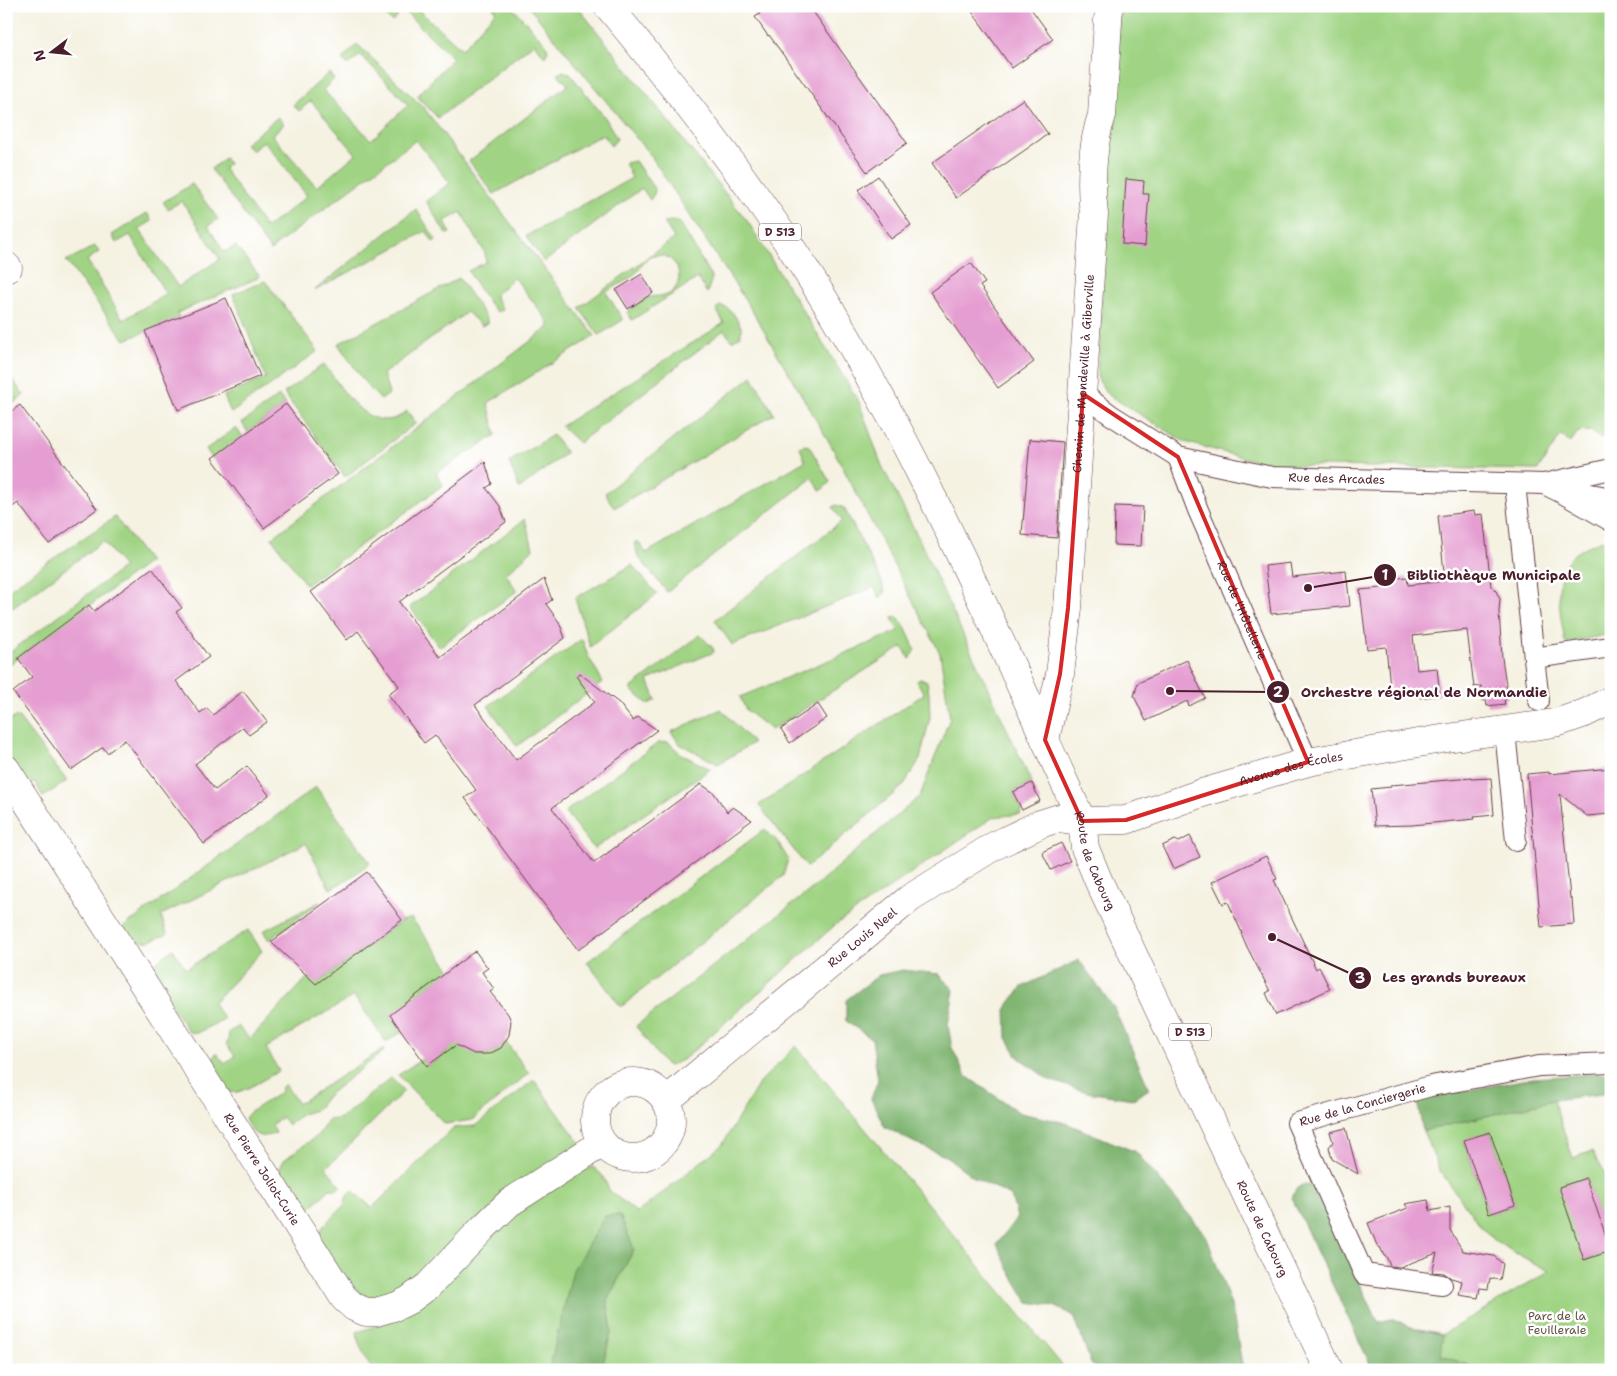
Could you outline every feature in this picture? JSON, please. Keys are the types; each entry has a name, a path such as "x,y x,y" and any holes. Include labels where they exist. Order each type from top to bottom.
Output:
{"street":[{"name":"D 513","path":"608,6 652,58 717,142 800,260 841,328 882,400 951,534 1082,821"},
{"name":"Chemin de Mondeville à Giberville","path":"1045,740 1060,674 1068,608 1083,401 1094,214 1092,197 1096,132 1102,115 1109,6"},
{"name":"Rue des Arcades","path":"1083,401 1111,415 1178,457 1272,477 1544,484 1611,469"},
{"name":"Rue de l'Hôtellerie","path":"1178,457 1198,510 1308,762"},
{"path":"1515,484 1539,701"},
{"path":"1544,484 1611,520"},
{"path":"1564,494 1591,494 1611,498"},
{"path":"1534,658 1611,647"},
{"name":"Avenue des Écoles","path":"1082,821 1126,820 1198,794 1308,762 1436,740 1559,722 1611,700"},
{"path":"1505,731 1516,841"},
{"name":"Rue Pierre Joliot-Curie","path":"6,768 344,1298 354,1307 366,1312 376,1312 397,1306 409,1300 428,1286 509,1203 602,1143"},
{"name":"Rue Louis Neel","path":"667,1100 909,899 994,846 1040,824 1059,818 1082,821"},
{"name":"Route de Cabourg","path":"1082,821 1085,848 1099,882 1329,1370"},
{"name":"Route de Cabourg","path":"1082,821 1099,840 1112,864 1286,1239 1350,1370"},
{"name":"Rue de la Conciergerie","path":"1442,1286 1364,1274 1297,1123 1431,1086 1539,1066 1611,1063"},
{"path":"627,1081 648,1084 656,1088 667,1100 671,1111 671,1127 665,1142 648,1156 628,1158 618,1156 602,1143 597,1134 595,1113 599,1102 606,1092 616,1085 627,1081"}],"highlighted area":[{"path":"1083,394 1178,457 1308,762 1126,820 1082,821 1045,740 1060,674 1068,608"}],"green space":[{"path":"395,6 414,6 462,49 496,11 492,6 511,6 545,43 548,50 545,57 534,43 438,118 417,96 453,58 403,10 392,22 386,16"},
{"path":"528,6 577,6 748,222 859,402 881,464 917,535 1032,783 1013,792 1022,810 1021,814 994,817 987,821 835,925 684,1059 669,1066 663,1062 636,1026 808,892 920,796 950,718 940,653 832,447 751,309 651,156"},
{"path":"1120,6 1611,6 1611,428 1601,439 1591,431 1578,432 1570,443 1561,435 1538,470 1271,465 1185,442 1107,394 1097,377"},
{"path":"357,44 424,108 595,336 488,403 496,435 436,473 443,485 306,585 272,538 549,327 548,321 514,277 495,296 503,310 497,312 485,298 468,271 486,262 485,253 461,212 445,221 450,233 446,234 426,201 450,183 416,140 275,246 271,251 211,169 225,158 229,164 224,169 266,228 307,196 264,141 252,151 245,144 278,117 284,124 272,135 317,187 356,154 311,101 299,111 293,105 329,73 334,79 323,90 371,140 408,105 361,55 348,65 342,59"},
{"path":"563,71 570,74 606,119 617,139 611,146 603,134 494,194 469,161 568,85 558,74"},
{"path":"635,161 655,190 650,200 642,188 544,262 526,236 632,178 625,163"},
{"path":"192,184 218,219 208,226 224,252 236,246 260,277 177,313 179,318 125,340 66,261 95,246 99,252 87,260 123,320 166,294 130,235 116,243 112,235 147,213 152,221 139,229 178,287 220,259 182,201 168,209 163,202"},
{"path":"416,209 436,240 433,242 426,231 314,291"},
{"path":"664,222 680,223 712,278 707,293 698,278 632,320 627,312 647,298 669,294 677,286 679,279 676,265 666,256 651,257 646,260 633,276 606,292 623,320 599,335 579,308 674,238"},
{"path":"459,278 487,319 487,323 482,326 467,312 383,374 389,394 381,400 366,384 338,344"},
{"path":"265,281 318,351 231,413 224,396 266,378 233,294"},
{"path":"720,306 731,311 736,318 742,329 740,336 732,341 724,330 579,443 561,426 724,323 716,309"},
{"path":"324,364 352,402 371,417 382,420 395,418 407,411 416,423 345,477 284,393"},
{"path":"6,371 24,395 14,403 6,405"},
{"path":"752,376 774,414 614,508 605,493"},
{"path":"279,396 286,404 252,429 256,445 242,423"},
{"path":"236,428 251,448 212,458 206,449"},
{"path":"553,435 566,453 519,488 509,462"},
{"path":"804,445 809,446 830,482 821,491 812,478 667,592 638,556 634,543 638,541 646,553 805,461 800,447"},
{"path":"836,505 844,508 881,580 885,592 880,598 874,587 732,645 715,620 842,521 833,507"},
{"path":"115,517 149,562 6,667 6,655 124,567 103,541 6,613 6,592"},
{"path":"525,519 533,549 506,574 517,591 439,647 410,607"},
{"path":"1602,540 1611,541 1611,634 1565,643 1559,596 1562,573 1574,554"},
{"path":"632,565 657,594 590,647 575,598"},
{"path":"898,617 904,625 915,649 910,659 902,647 771,730 746,710 740,697 899,631 892,618"},
{"path":"700,635 713,648 714,652 648,680 656,700 648,704 630,689"},
{"path":"582,639 588,656 603,682 517,746 488,706"},
{"path":"920,679 927,681 930,717 920,759 903,786 807,867 759,805 924,694 917,681"},
{"path":"721,709 753,743 718,764 680,744 671,732"},
{"path":"17,716 67,781 43,797 35,782 28,786 6,752 6,719 8,721"},
{"path":"668,742 681,754 710,769 594,849 565,812 658,743"},
{"path":"316,787 370,863 350,878 330,889 306,843 161,915 167,934 150,941 133,942 122,928"},
{"path":"765,829 777,841 788,859 783,876 621,1007 587,962"},
{"path":"320,902 269,940 263,931"},
{"path":"411,918 451,970 390,1015 402,1032 386,1042 354,996 266,1048 279,1071 240,1091 230,1092 222,1087 214,1075 212,1063 216,1053 225,1064 235,1056 226,1044 229,1032 238,1026 250,1039 309,976 316,984 401,921"},
{"path":"248,930 262,951 213,1003 224,1019 197,1033 189,1032 154,980 155,963 173,949 186,969"},
{"path":"1079,960 1114,1008 1149,1089 1133,1099 1087,1092 1049,1080 1018,1057 1007,1038 1006,1008 1022,987"},
{"path":"903,970 939,974 954,990 948,1025 952,1048 966,1076 1020,1113 1063,1122 1136,1152 1206,1235 1232,1308 1243,1370 1099,1370 1091,1364 1074,1316 1054,1306 1028,1302 1010,1272 997,1244 1017,1217 1011,1196 975,1178 947,1157 885,1127 871,1099 878,1080 872,1039 846,1021 846,1000 879,975"},
{"path":"456,1038 468,1049 480,1055 493,1052 506,1042 529,1073 472,1120 445,1124 398,1075 422,1059 428,1066 447,1052"},
{"path":"796,1046 1066,1370 601,1370 612,1330 607,1301 634,1249 552,1359 549,1370 372,1370 359,1344 357,1332 391,1321 522,1208 565,1178 593,1167 602,1175 610,1191 637,1213 722,1145 760,1082"},
{"path":"383,1049 384,1051 328,1095 316,1110 302,1114 288,1125 282,1117 272,1125 276,1133 260,1136 253,1132 245,1118 250,1112 281,1092 285,1084 298,1104"},
{"path":"1611,1073 1611,1093 1553,1100 1423,1131 1417,1100 1533,1078"},
{"path":"391,1078 404,1091 326,1168 341,1186 338,1189 330,1189 311,1207 305,1209 297,1206 280,1177 280,1168 284,1160 318,1135 328,1120 341,1118"},
{"path":"534,1080 580,1143 407,1291 373,1299 364,1298 356,1294 335,1268 320,1241 320,1233 324,1225 344,1205 347,1196 353,1191 372,1208 453,1128 475,1126"},
{"name":"Parc de la Feuilleraie","path":"1553,1100 1573,1158 1592,1151 1604,1172 1611,1191 1611,1370 1373,1370 1292,1199 1301,1186 1308,1185 1316,1189 1378,1322 1393,1319 1411,1327 1443,1334 1549,1271 1493,1239 1478,1223 1440,1171 1423,1131","holes":["1490,1132 1515,1205 1489,1214 1464,1141","1586,1178 1610,1251 1585,1260 1560,1187"]},
{"path":"1306,1184 1316,1189 1378,1322 1393,1319 1411,1327 1443,1335 1440,1355 1482,1370 1373,1370 1292,1199 1295,1191"},
{"path":"620,1215 634,1249 607,1301 612,1330 601,1370 549,1370 573,1270 605,1216"}],"building":[{"path":"755,6 809,6 907,143 867,172 755,17 760,14"},
{"path":"968,6 1029,6 1053,39 1012,68"},
{"path":"1023,99 1048,134 956,198 932,163"},
{"path":"878,176 911,225 891,239 858,190"},
{"path":"1126,179 1144,181 1143,194 1149,194 1145,246 1122,244"},
{"path":"971,263 985,283 980,286 1034,362 998,388 930,292"},
{"path":"642,274 653,293 628,309 616,290"},
{"path":"226,298 260,376 178,410 145,331"},
{"path":"286,404 338,474 264,528 212,458"},
{"path":"20,405 97,509 49,544 18,503 6,512 6,415"},
{"path":"1030,439 1063,442 1057,538 1022,535"},
{"path":"485,462 492,484 486,488 500,506 506,522 399,602 440,657 544,579 552,600 546,604 559,622 565,638 475,705 516,760 595,702 576,676 579,673 619,703 633,721 638,717 657,730 552,808 594,863 701,784 714,793 727,812 733,807 752,820 578,950 465,798 476,790 435,735 424,743 388,694 399,686 358,631 347,640 311,592"},
{"path":"1115,506 1143,507 1141,546 1114,545"},
{"path":"1474,511 1475,515 1483,514 1491,586 1500,599 1502,658 1508,698 1504,699 1505,704 1487,706 1486,700 1483,701 1481,686 1474,687 1467,630 1413,636 1417,670 1437,668 1440,695 1420,698 1419,693 1391,696 1386,647 1367,649 1360,590 1381,588 1380,580 1407,577 1408,585 1445,581 1438,516"},
{"path":"1290,563 1292,577 1346,571 1350,606 1271,614 1265,566"},
{"path":"152,568 182,608 176,612 209,657 176,681 200,713 207,708 213,715 243,691 267,722 249,735 243,727 195,764 215,790 247,766 269,795 204,844 125,740 107,753 103,747 71,770 13,692 32,677 18,658 89,605 94,611"},
{"path":"1187,660 1205,698 1189,706 1187,701 1146,721 1134,696 1138,683"},
{"path":"818,704 827,718 790,743 781,729"},
{"path":"1611,768 1611,814 1587,816 1560,794 1574,924 1541,927 1527,774 1549,772 1549,774"},
{"path":"1491,778 1494,815 1474,817 1475,819 1412,825 1375,826 1371,789 1391,787 1391,785"},
{"path":"1032,783 1040,801 1022,810 1013,792"},
{"path":"1190,836 1200,857 1173,869 1162,846 1175,840 1179,842"},
{"path":"1061,843 1070,861 1051,870 1042,852"},
{"path":"1266,856 1277,879 1274,880 1316,969 1319,967 1330,989 1276,1015 1266,993 1270,991 1247,947 1228,902 1223,904 1212,882"},
{"path":"367,872 402,920 316,984 271,942"},
{"path":"475,951 488,968 482,972 494,989 490,992 508,1014 511,1021 509,1035 501,1048 489,1054 474,1054 456,1045 427,1066 390,1015"},
{"path":"1346,1128 1358,1174 1332,1159 1329,1147 1333,1142 1330,1132"},
{"path":"1490,1132 1515,1205 1489,1214 1464,1140"},
{"path":"1586,1178 1611,1251 1584,1260 1559,1187"},
{"path":"1428,1200 1430,1211 1450,1207 1450,1230 1463,1251 1494,1256 1503,1264 1500,1280 1490,1278 1488,1289 1480,1288 1478,1298 1459,1295 1462,1281 1451,1278 1444,1273 1432,1272 1437,1253 1400,1267 1390,1266 1380,1247 1378,1248 1368,1223 1408,1208 1405,1204"}],"place":[{"name":"Bibliothèque Municipale","path":"1308,588"},
{"name":"Orchestre régional de Normandie","path":"1170,691"},
{"name":"Les grands bureaux","path":"1272,937"}]}
